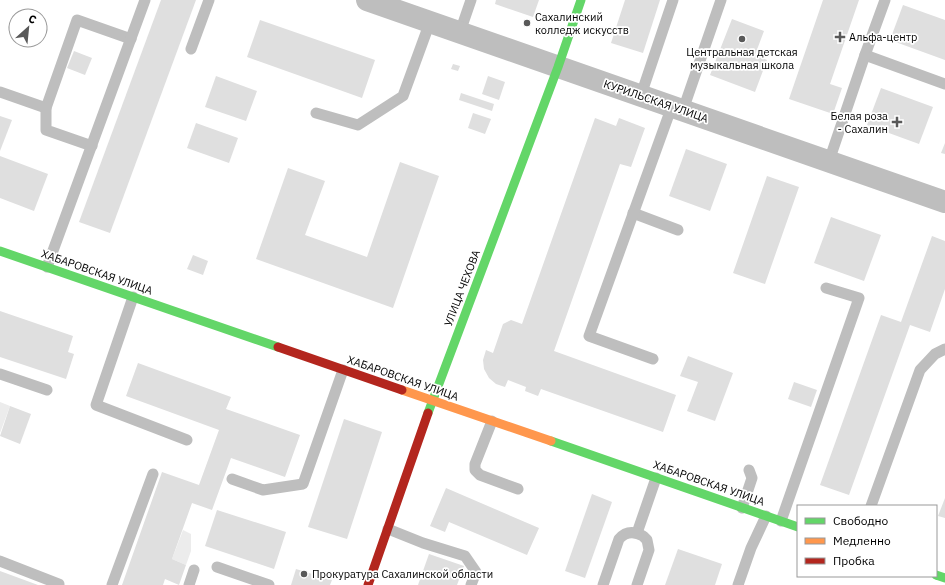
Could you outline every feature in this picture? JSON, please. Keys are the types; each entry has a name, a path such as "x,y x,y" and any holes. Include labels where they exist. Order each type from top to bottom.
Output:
{"street":[{"name":"КУРИЛЬСКАЯ УЛИЦА","path":"367,0 945,202"},
{"name":"УЛИЦА ЧЕХОВА","path":"368,585 432,400 558,67 580,0"},
{"name":"ХАБАРОВСКАЯ УЛИЦА","path":"0,252 797,527"}],"lane":[{"path":"47,267 145,0"},
{"path":"191,49 209,0"},
{"path":"460,32 471,0"},
{"path":"641,96 673,0"},
{"path":"653,359 589,336 633,213 678,108 721,0"},
{"path":"830,161 885,0"},
{"path":"92,146 46,130 46,108 77,20 131,39"},
{"path":"316,113 358,125 403,96 430,22"},
{"path":"865,55 945,84"},
{"path":"0,92 46,108"},
{"path":"633,213 678,230"},
{"path":"781,521 859,298 826,288"},
{"path":"133,297 96,405 187,440"},
{"path":"871,505 920,370 935,354 945,349"},
{"path":"232,479 263,490 303,484 343,370"},
{"path":"0,374 46,390"},
{"path":"492,421 475,464 475,470 480,475 518,490"},
{"path":"742,508 752,478 749,470"},
{"path":"112,585 153,474"},
{"path":"637,533 656,478"},
{"path":"738,585 751,548 766,516"},
{"path":"388,529 423,543 465,556 476,572 472,585"},
{"path":"603,585 619,539 626,534 637,533 647,540 649,550 637,585"},
{"path":"0,561 59,585"},
{"path":"217,567 269,585"},
{"path":"189,585 194,570"}],"shaded area":[{"path":"0,402 10,406 0,433"},
{"path":"183,530 191,534 191,551 186,565 172,559"}],"building":[{"path":"161,0 196,0 110,233 79,222"},
{"path":"496,0 539,0 533,17 495,4"},
{"path":"625,0 660,0 643,53 611,43"},
{"path":"823,0 859,0 830,84 842,88 833,114 789,99"},
{"path":"903,5 945,20 945,60 890,40"},
{"path":"732,19 764,31 755,55 767,60 755,92 710,75"},
{"path":"260,20 375,60 362,98 247,57"},
{"path":"74,51 92,58 85,75 67,68"},
{"path":"453,64 460,66 458,71 451,69"},
{"path":"216,76 257,91 246,121 205,107"},
{"path":"488,76 505,82 499,100 482,94"},
{"path":"881,88 933,107 919,144 867,125"},
{"path":"461,93 494,104 492,111 459,100"},
{"path":"473,113 491,119 485,134 468,128"},
{"path":"0,116 12,120 0,151"},
{"path":"595,118 616,126 619,118 645,128 631,167 620,164 554,351 676,395 663,432 541,389 538,396 525,391 526,387 508,380 505,387 496,384 489,378 484,369 483,360 486,350 493,353 503,324 511,320 522,324"},
{"path":"196,123 238,138 229,163 187,148"},
{"path":"945,143 945,154 941,153"},
{"path":"686,149 727,164 710,211 669,196"},
{"path":"0,156 48,174 34,211 0,198"},
{"path":"400,162 439,176 393,308 256,259 288,168 325,181 305,235 367,257"},
{"path":"767,176 799,187 765,284 733,273"},
{"path":"831,217 881,235 864,281 814,263"},
{"path":"932,236 945,241 945,289 930,332 910,325 849,495 820,485 881,315 901,322"},
{"path":"193,255 208,261 203,275 187,269"},
{"path":"0,311 73,336 68,352 74,354 66,379 0,357"},
{"path":"688,356 733,373 715,421 687,411 698,382 680,376"},
{"path":"138,363 231,397 226,409 300,435 285,477 231,458 212,510 192,503 172,559 186,565 179,585 165,579 163,585 122,585 162,472 199,485 219,430 126,396"},
{"path":"794,382 817,390 811,407 788,399"},
{"path":"10,406 31,414 20,444 0,436"},
{"path":"344,419 382,432 347,539 308,527"},
{"path":"446,488 539,528 527,555 449,522 445,532 430,526"},
{"path":"592,494 612,502 585,578 565,571"},
{"path":"945,498 945,518 938,516"},
{"path":"217,510 286,532 274,569 205,546"},
{"path":"678,549 722,564 715,585 665,585"},
{"path":"429,554 464,566 457,585 418,585"},
{"name":"Прокуратура Сахалинской области","path":"296,569 332,580 330,585 291,585"},
{"path":"0,571 38,585 0,585"}],"traffic: fast":[{"path":"428,413 558,67 581,0"},
{"path":"0,251 278,347"},
{"path":"551,441 797,527"},
{"path":"937,575 945,578"}],"traffic: slow":[{"path":"402,390 551,441"}],"traffic: jam":[{"path":"278,347 402,390"},
{"path":"368,585 428,413"}],"place":[{"name":"Сахалинский колледж искусств","path":"527,23"},
{"name":"Альфа-центр","path":"840,37"},
{"name":"Центральная детская музыкальная школа","path":"742,39"},
{"name":"Белая роза - Сахалин","path":"897,122"},
{"name":"Прокуратура Сахалинской области","path":"304,574"}]}
